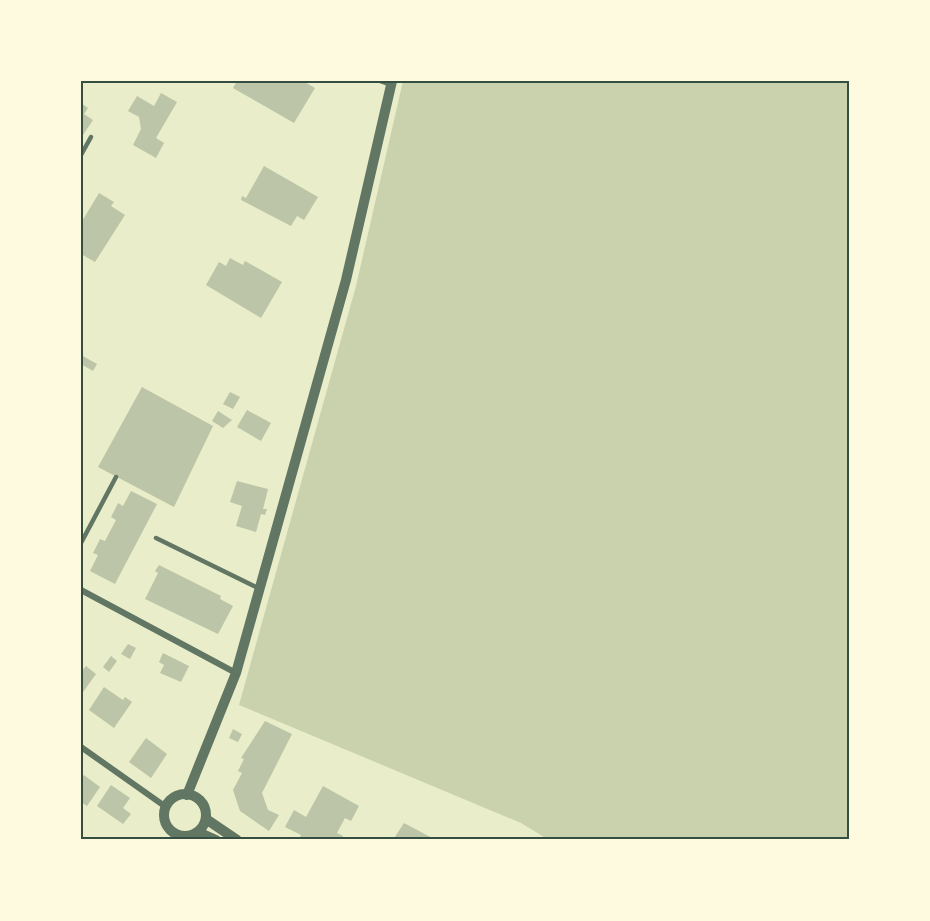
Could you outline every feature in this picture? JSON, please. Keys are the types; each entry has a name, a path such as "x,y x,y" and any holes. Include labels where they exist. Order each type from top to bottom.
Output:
{"street":[{"path":"187,795 236,673 260,589 346,280 388,82"},
{"path":"81,590 236,673"},
{"path":"81,747 166,807"},
{"path":"187,795 200,801 205,809 206,819 198,832 188,836 173,837 165,822 166,807 173,798 187,795"},
{"path":"206,819 237,840"},
{"path":"198,832 216,840"}],"lane":[{"path":"81,155 92,137"},
{"path":"81,543 116,477"},
{"path":"156,538 260,589"}],"green space":[{"path":"403,81 849,81 849,840 549,840 521,823 239,705 356,286"}],"building":[{"path":"237,81 303,81 315,88 294,123 233,88"},
{"path":"161,93 177,102 156,138 164,143 156,158 133,145 141,129 139,117 128,111 137,96 154,106"},
{"path":"81,103 88,108 84,114 93,120 81,138"},
{"path":"264,166 318,197 304,220 297,216 291,226 241,200 242,196 246,198"},
{"path":"99,193 114,202 111,206 125,215 95,262 81,254 81,223"},
{"path":"230,258 243,265 245,261 282,282 261,318 206,285 219,262 226,266"},
{"path":"81,355 97,364 93,371 81,364"},
{"path":"142,387 213,426 174,507 98,467"},
{"path":"230,392 240,397 233,409 223,404"},
{"path":"247,410 271,423 261,441 237,427"},
{"path":"218,411 232,420 223,428 212,421"},
{"path":"237,481 268,489 263,509 267,509 265,515 261,514 256,532 236,526 242,506 230,502"},
{"path":"131,491 157,504 115,584 90,571 98,555 93,553 100,539 105,541 116,520 111,517 118,503 123,506"},
{"path":"159,565 221,596 220,599 233,606 218,634 145,599 158,573 155,571"},
{"path":"128,644 136,648 130,659 121,654"},
{"path":"163,653 189,666 181,682 160,673 164,665 159,662"},
{"path":"111,656 117,661 109,672 103,667"},
{"path":"86,666 96,674 81,695 81,672"},
{"path":"104,687 123,700 125,697 132,702 114,728 89,710"},
{"path":"265,721 292,734 262,793 268,810 279,815 269,831 240,811 233,790 242,773 238,771 244,759 241,758"},
{"path":"233,729 242,734 238,742 229,738"},
{"path":"146,738 167,754 151,778 129,762"},
{"path":"84,775 100,787 87,806 81,802 81,779"},
{"path":"111,785 130,798 123,808 131,814 123,824 97,806"},
{"path":"323,786 359,806 351,821 345,818 337,833 343,836 341,840 299,840 301,835 285,827 294,810 306,817"},
{"path":"404,823 436,840 393,840"}]}
